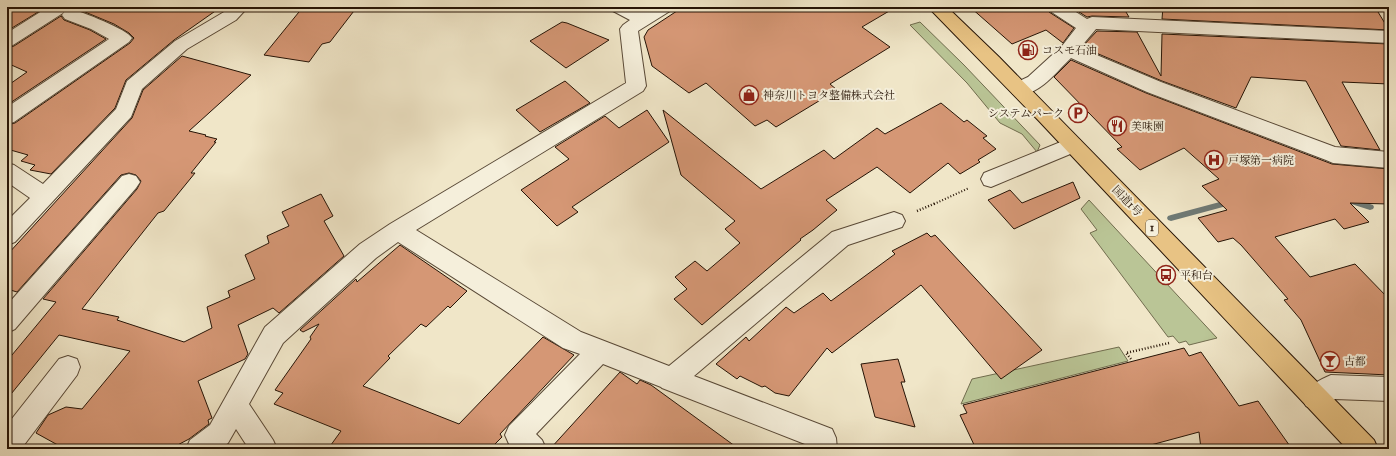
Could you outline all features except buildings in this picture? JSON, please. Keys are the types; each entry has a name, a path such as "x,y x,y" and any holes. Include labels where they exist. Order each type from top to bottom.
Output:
{"highway":[{"name":"国道1号","path":"937,7 1020,89 1365,449"}],"street":[{"path":"7,236 124,112 134,86 181,45 230,16 239,7"},
{"path":"619,7 644,20"},
{"path":"199,449 219,434 274,336 368,251 398,230 636,86 629,29 664,7"},
{"path":"1056,7 1087,27"},
{"path":"7,41 60,10 123,38 7,116"},
{"path":"1020,89 1035,82 1068,50 1092,23 1389,37"},
{"path":"1068,50 1154,87 1333,155 1389,160"},
{"path":"991,179 1073,145"},
{"path":"7,171 44,196"},
{"path":"7,322 129,182"},
{"path":"671,380 840,238 894,221"},
{"path":"398,230 572,340 671,380 823,438 824,449"},
{"path":"533,449 518,435 599,351"},
{"path":"8,449 8,445 68,367"},
{"path":"1315,398 1331,387 1389,389"},
{"path":"236,405 264,449"}],"path":[{"path":"894,221 991,179"},
{"path":"1131,359 1126,353 1169,343"}],"green space":[{"path":"920,22 964,65 1040,145 1037,152 1022,134 1000,123 967,83 910,25"},
{"path":"1089,200 1217,338 1189,345 1186,341 1179,343 1173,336 1168,337 1090,233 1097,230 1081,209"},
{"path":"1119,347 1128,361 961,404 972,379"}],"waterway":[{"path":"1348,200 1370,207"},
{"path":"1171,218 1231,202"}],"place":[{"name":"コスモ石油","path":"1028,50"},
{"name":"神奈川トヨタ整備株式会社","path":"749,95"},
{"name":"システムパーク","path":"1078,113"},
{"name":"美味園","path":"1117,126"},
{"name":"戸塚第一病院","path":"1214,160"},
{"name":"平和台","path":"1166,275"},
{"name":"古都","path":"1330,361"}]}
